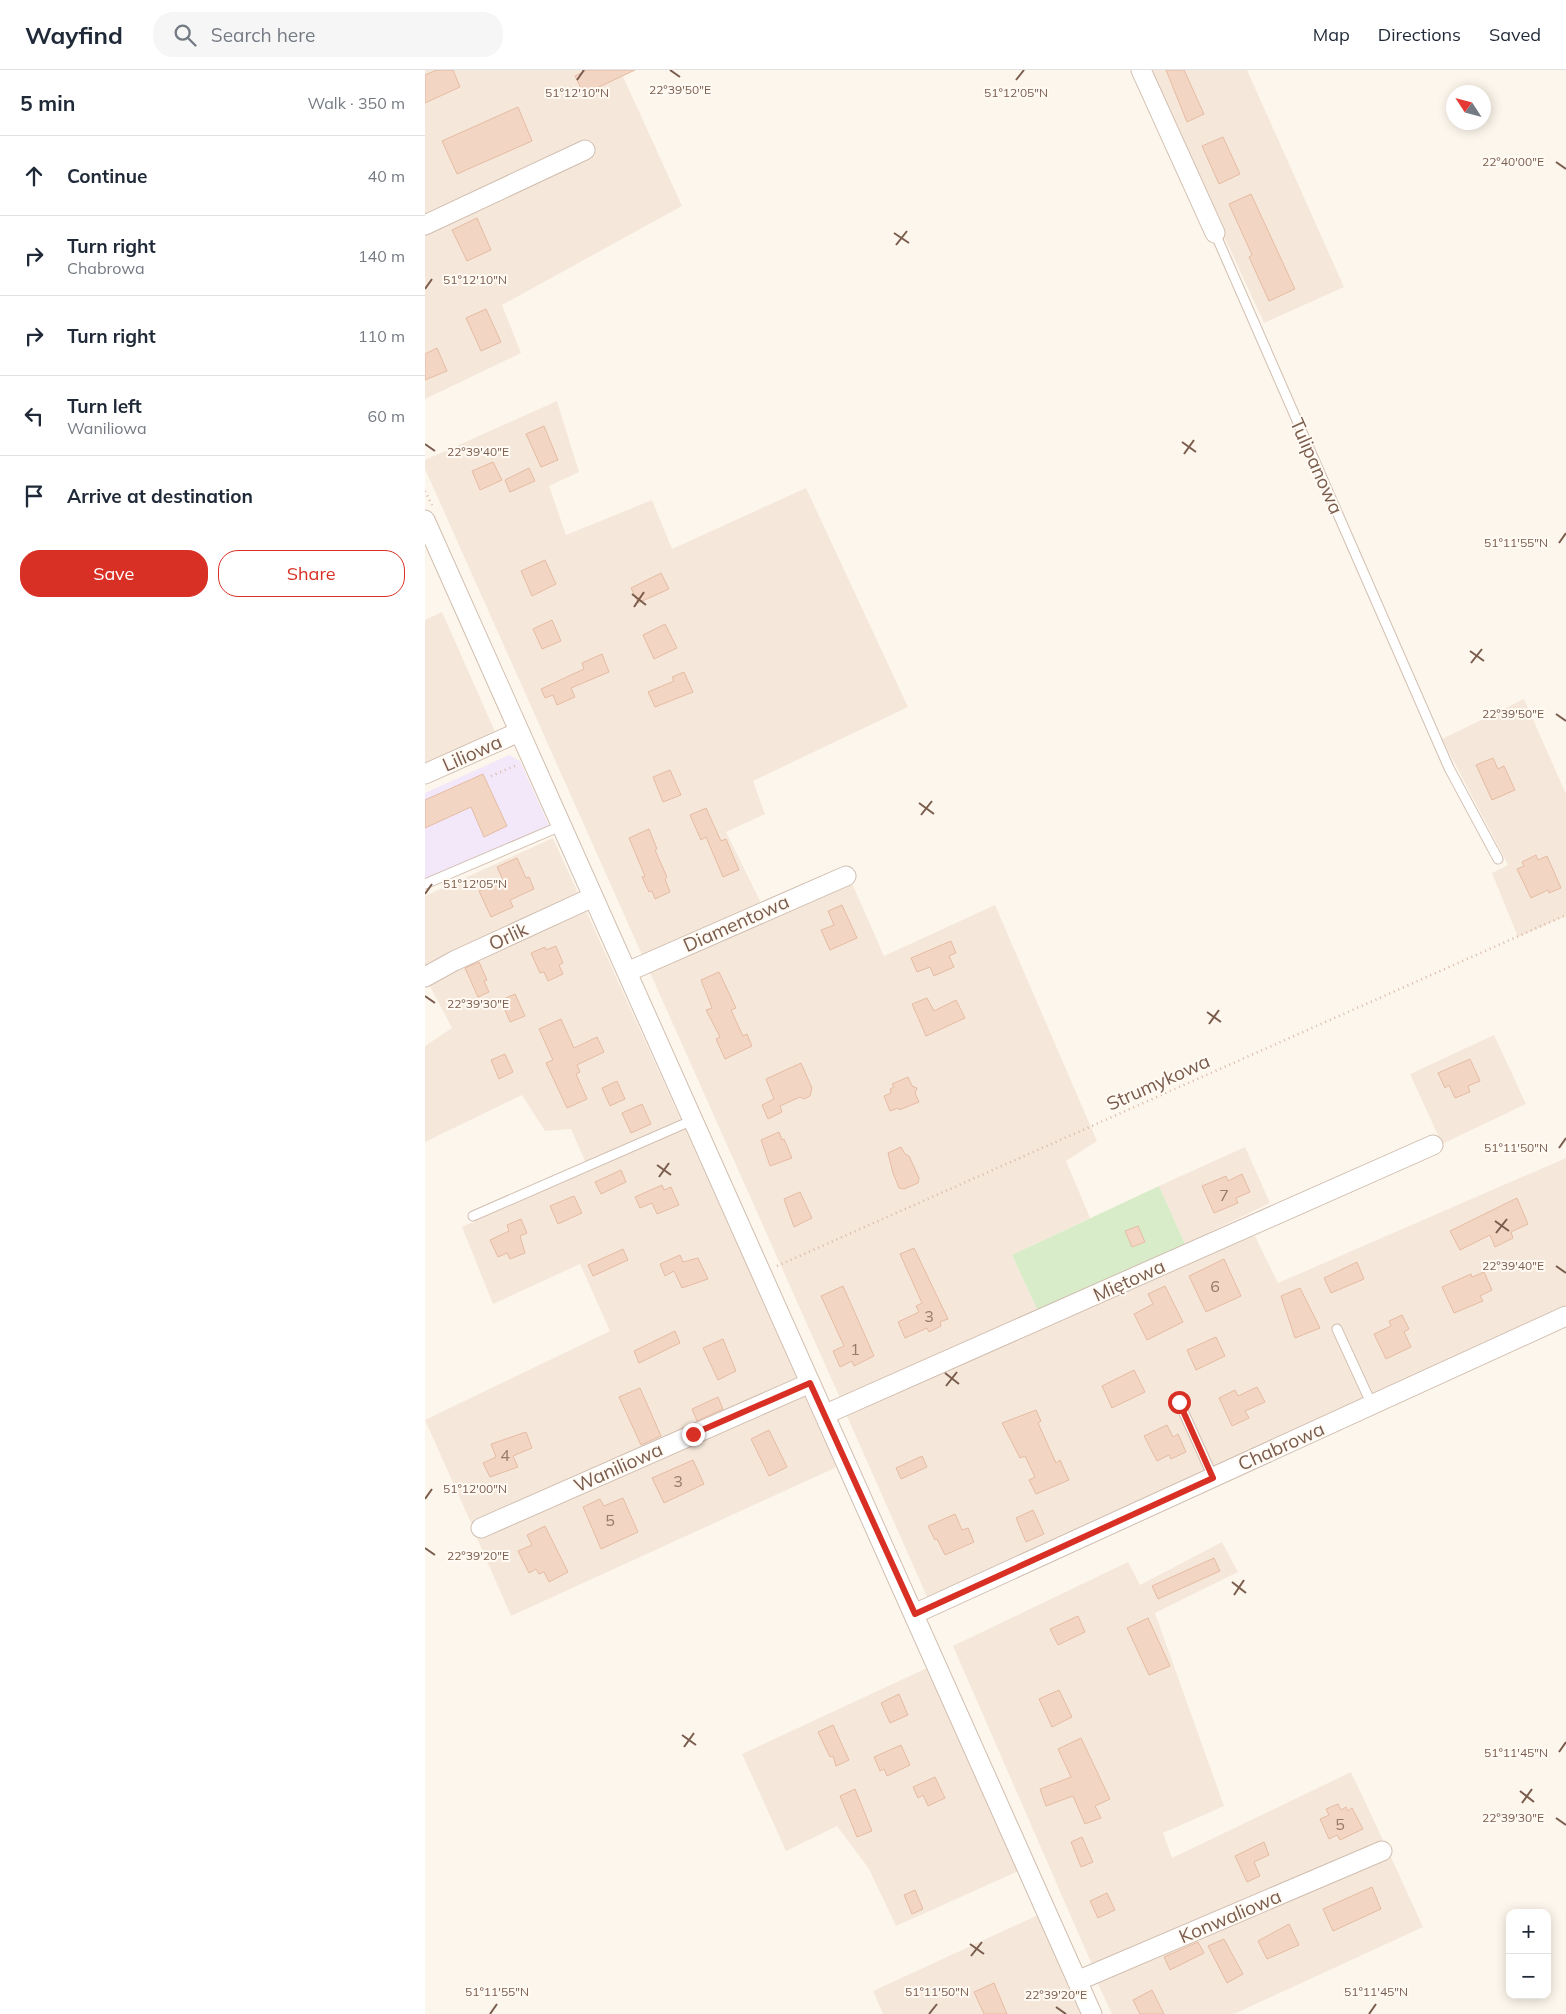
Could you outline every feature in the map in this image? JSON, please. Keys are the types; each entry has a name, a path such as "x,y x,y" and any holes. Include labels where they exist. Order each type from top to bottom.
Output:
{"street":[{"name":"Tulipanowa","path":"1141,70 1215,233"},
{"path":"425,225 585,150"},
{"path":"425,520 429,542 519,732 810,1383 826,1414 1092,2014"},
{"name":"Liliowa","path":"425,774 519,732"},
{"name":"Diamentowa","path":"627,972 846,876"},
{"name":"Orlik","path":"425,976 593,897"},
{"name":"Miętowa","path":"826,1414 1433,1145"},
{"name":"Chabrowa","path":"915,1614 1566,1316"},
{"name":"Waniliowa","path":"481,1528 810,1383"},
{"name":"Konwaliowa","path":"1077,1981 1382,1851"}],"lane":[{"name":"Tulipanowa","path":"1215,233 1449,768 1498,859"},
{"path":"425,884 561,826"},
{"path":"473,1216 693,1120"},
{"path":"1337,1328 1372,1405"},
{"path":"1179,1402 1213,1478"}],"path":[{"path":"491,776 523,762"},
{"name":"Strumykowa","path":"762,1273 1566,915"}],"shaded area":[{"path":"425,70 620,70 682,206 502,305 521,353 425,399"},
{"path":"1147,70 1247,70 1344,287 1264,323"},
{"path":"557,401 579,472 549,486 566,535 652,500 672,549 806,488 908,707 753,781 765,814 726,832 761,903 847,872 884,956 995,905 1097,1141 1066,1161 1090,1218 1012,1255 1039,1313 840,1398 425,469 425,460"},
{"path":"442,612 496,734 425,766 425,620"},
{"path":"1524,699 1566,794 1566,916 1518,937 1492,873 1508,865 1442,739"},
{"path":"509,755 520,761 552,832 425,889 425,793"},
{"path":"553,838 798,1378 471,1523 425,1420 610,1331 580,1264 493,1304 462,1227 589,1170 571,1129 545,1131 522,1095 425,1142 425,1046 452,1028 425,977 425,896"},
{"path":"1494,1035 1526,1104 1442,1144 1410,1074"},
{"path":"1245,1147 1270,1203 1185,1244 1159,1186"},
{"path":"1566,1158 1566,1311 928,1599 847,1416 1253,1232 1278,1283"},
{"path":"804,1395 837,1467 511,1616 477,1538"},
{"path":"1222,1542 1238,1572 1155,1613 1224,1806 1163,1833 1172,1858 1351,1772 1383,1840 1093,1967 953,1646 1128,1562 1140,1585"},
{"path":"927,1668 1021,1870 896,1926 869,1869 837,1826 786,1851 742,1754"},
{"path":"1390,1855 1423,1927 1234,2014 1112,2014 1097,1982"},
{"path":"1038,1915 1081,2014 883,2014 873,1991"}],"green space":[{"path":"1159,1186 1185,1244 1039,1313 1012,1255"}],"building":[{"path":"437,70 453,70 460,87 425,103 425,75"},
{"path":"587,70 635,70 584,94 575,76"},
{"path":"1166,70 1184,70 1204,114 1187,122"},
{"path":"518,107 532,141 457,174 442,141"},
{"path":"1223,137 1240,174 1219,184 1202,146"},
{"path":"1251,194 1295,289 1269,301 1249,257 1252,255 1229,204"},
{"path":"477,218 491,250 467,261 452,230"},
{"path":"486,309 501,342 481,351 466,318"},
{"path":"437,348 447,371 425,380 425,354"},
{"path":"544,426 558,460 541,467 526,434"},
{"path":"493,462 502,480 480,490 472,471"},
{"path":"529,468 535,481 510,492 505,480"},
{"path":"545,560 556,584 532,596 521,571"},
{"path":"661,573 669,589 638,603 631,588"},
{"path":"552,620 561,641 542,649 533,629"},
{"path":"665,624 677,648 654,659 643,635"},
{"path":"602,654 609,672 571,688 575,697 557,705 553,695 545,698 541,689 584,669 582,663"},
{"path":"684,672 693,692 655,707 648,692 674,681 672,677"},
{"path":"1493,758 1498,769 1504,766 1515,790 1492,800 1476,765"},
{"path":"670,770 681,795 663,802 653,777"},
{"path":"483,774 507,826 484,837 471,807 425,828 425,800"},
{"path":"706,808 721,841 726,839 739,870 723,877 706,837 701,840 690,815"},
{"path":"649,829 657,849 655,850 667,877 665,879 670,892 655,899 652,891 649,892 642,877 645,876 629,838"},
{"path":"1536,855 1538,860 1547,856 1561,888 1549,893 1548,890 1531,898 1517,869 1524,866 1522,862"},
{"path":"517,858 526,878 529,877 534,889 510,900 513,907 491,917 479,891 503,880 497,867"},
{"path":"842,905 857,938 830,950 821,930 834,925 828,911"},
{"path":"951,941 956,953 949,956 954,967 934,976 930,967 917,972 911,958"},
{"path":"556,946 563,963 559,965 563,974 548,981 544,972 540,973 531,953 545,947 546,950"},
{"path":"479,962 487,980 484,981 489,992 478,997 465,968"},
{"path":"719,972 736,1008 731,1010 743,1036 747,1034 752,1046 725,1059 716,1039 720,1037 706,1010 712,1008 701,980"},
{"path":"515,994 525,1016 510,1022 501,1000"},
{"path":"927,998 934,1011 956,1000 965,1018 926,1036 912,1004"},
{"path":"561,1019 574,1048 597,1037 604,1052 577,1065 580,1072 576,1074 587,1099 567,1108 546,1063 553,1060 539,1029"},
{"path":"505,1054 513,1072 499,1079 491,1060"},
{"path":"1470,1059 1480,1081 1468,1086 1470,1092 1455,1098 1449,1085 1445,1088 1438,1073"},
{"path":"801,1063 812,1088 810,1096 804,1099 800,1097 780,1106 782,1112 768,1119 762,1105 774,1099 766,1079"},
{"path":"908,1077 912,1086 917,1088 915,1093 919,1102 899,1110 898,1108 890,1111 884,1096 891,1093 890,1089 894,1087 892,1084"},
{"path":"617,1081 625,1099 610,1106 602,1088"},
{"path":"642,1104 651,1124 631,1133 622,1113"},
{"path":"779,1132 792,1158 770,1166 761,1140"},
{"path":"901,1147 905,1154 909,1156 919,1178 918,1183 904,1189 899,1188 888,1153"},
{"path":"621,1170 626,1182 601,1194 595,1182"},
{"path":"1242,1174 1250,1192 1236,1198 1238,1203 1214,1213 1202,1186 1226,1176 1228,1181"},
{"path":"662,1185 664,1190 671,1187 679,1205 657,1214 652,1203 640,1208 635,1197"},
{"path":"800,1192 812,1218 794,1227 784,1199"},
{"path":"574,1196 582,1213 558,1224 550,1206"},
{"path":"1517,1198 1528,1224 1511,1232 1513,1238 1495,1247 1490,1235 1460,1250 1450,1231"},
{"path":"521,1219 527,1233 520,1236 525,1253 510,1259 507,1253 498,1257 490,1240 509,1231 507,1225"},
{"path":"1138,1226 1145,1242 1132,1247 1125,1231"},
{"path":"914,1248 948,1319 940,1322 941,1326 929,1332 927,1328 905,1338 898,1322 919,1312 916,1306 922,1303 900,1254"},
{"path":"623,1249 628,1260 593,1276 588,1265"},
{"path":"680,1255 683,1262 698,1258 708,1279 682,1288 674,1271 665,1276 660,1264"},
{"path":"1224,1259 1241,1296 1206,1312 1189,1276"},
{"path":"1357,1262 1364,1279 1331,1293 1324,1278"},
{"path":"1484,1272 1492,1290 1480,1296 1483,1301 1454,1313 1442,1287 1471,1274 1472,1277"},
{"path":"843,1286 874,1356 854,1366 852,1361 840,1367 833,1351 844,1346 821,1296"},
{"path":"1165,1286 1183,1322 1147,1340 1134,1314 1153,1304 1148,1294"},
{"path":"1300,1288 1320,1328 1295,1338 1281,1296"},
{"path":"1402,1315 1409,1329 1404,1332 1411,1347 1386,1359 1374,1334 1391,1326 1389,1321"},
{"path":"675,1331 680,1343 639,1363 634,1351"},
{"path":"1216,1337 1225,1356 1196,1370 1187,1350"},
{"path":"723,1339 736,1371 718,1380 703,1348"},
{"path":"1134,1370 1145,1392 1112,1408 1102,1386"},
{"path":"1257,1387 1265,1402 1245,1411 1249,1418 1232,1426 1219,1398 1235,1390 1238,1396"},
{"path":"640,1388 661,1436 641,1445 619,1397"},
{"path":"718,1397 723,1409 697,1421 692,1409"},
{"path":"1036,1410 1041,1421 1038,1423 1056,1463 1060,1460 1069,1480 1036,1494 1029,1480 1035,1477 1025,1456 1020,1458 1002,1423"},
{"path":"1167,1425 1173,1437 1178,1434 1186,1452 1171,1459 1169,1455 1157,1461 1144,1436"},
{"path":"769,1430 787,1467 769,1476 751,1439"},
{"path":"526,1432 532,1448 513,1456 518,1467 490,1477 483,1463 496,1457 491,1444"},
{"path":"922,1456 927,1467 901,1479 896,1468"},
{"path":"693,1460 704,1484 664,1503 652,1478"},
{"path":"623,1498 638,1532 601,1549 583,1507 600,1499 604,1506"},
{"path":"1033,1510 1044,1534 1026,1542 1016,1518"},
{"path":"955,1514 962,1530 968,1528 974,1542 945,1555 928,1526"},
{"path":"545,1526 568,1572 549,1582 544,1572 539,1574 536,1569 529,1573 518,1551 532,1545 527,1535"},
{"path":"1214,1558 1220,1571 1158,1599 1152,1586"},
{"path":"1078,1616 1085,1632 1058,1645 1050,1629"},
{"path":"1148,1618 1170,1666 1149,1675 1127,1628"},
{"path":"1059,1690 1072,1717 1052,1727 1039,1699"},
{"path":"899,1694 908,1715 890,1723 881,1703"},
{"path":"833,1725 849,1760 836,1766 833,1756 830,1757 818,1732"},
{"path":"1081,1738 1110,1799 1095,1806 1101,1818 1085,1824 1073,1796 1046,1806 1040,1789 1071,1777 1058,1749"},
{"path":"901,1745 910,1765 887,1776 884,1769 880,1771 874,1757"},
{"path":"935,1777 945,1798 928,1806 923,1795 918,1798 913,1787"},
{"path":"855,1789 872,1831 857,1837 840,1796"},
{"path":"1338,1804 1341,1810 1346,1807 1348,1811 1352,1808 1363,1829 1340,1840 1337,1835 1329,1839 1320,1819 1329,1815 1326,1809"},
{"path":"1082,1837 1093,1862 1081,1867 1071,1842"},
{"path":"1264,1842 1269,1855 1254,1862 1260,1876 1247,1882 1235,1856"},
{"path":"1372,1887 1381,1909 1333,1931 1323,1909"},
{"path":"915,1890 923,1909 912,1914 904,1895"},
{"path":"1107,1893 1115,1910 1098,1918 1090,1901"},
{"path":"1289,1924 1299,1945 1267,1959 1258,1941"},
{"path":"1224,1939 1243,1974 1227,1983 1208,1946"},
{"path":"1198,1942 1204,1953 1170,1970 1164,1957"},
{"path":"994,1983 1007,2014 984,2014 974,1992"},
{"path":"1152,1990 1164,2014 1140,2014 1133,2000"}],"route":[{"path":"693,1434 810,1383 826,1414 915,1614 1213,1478 1179,1402"}]}
